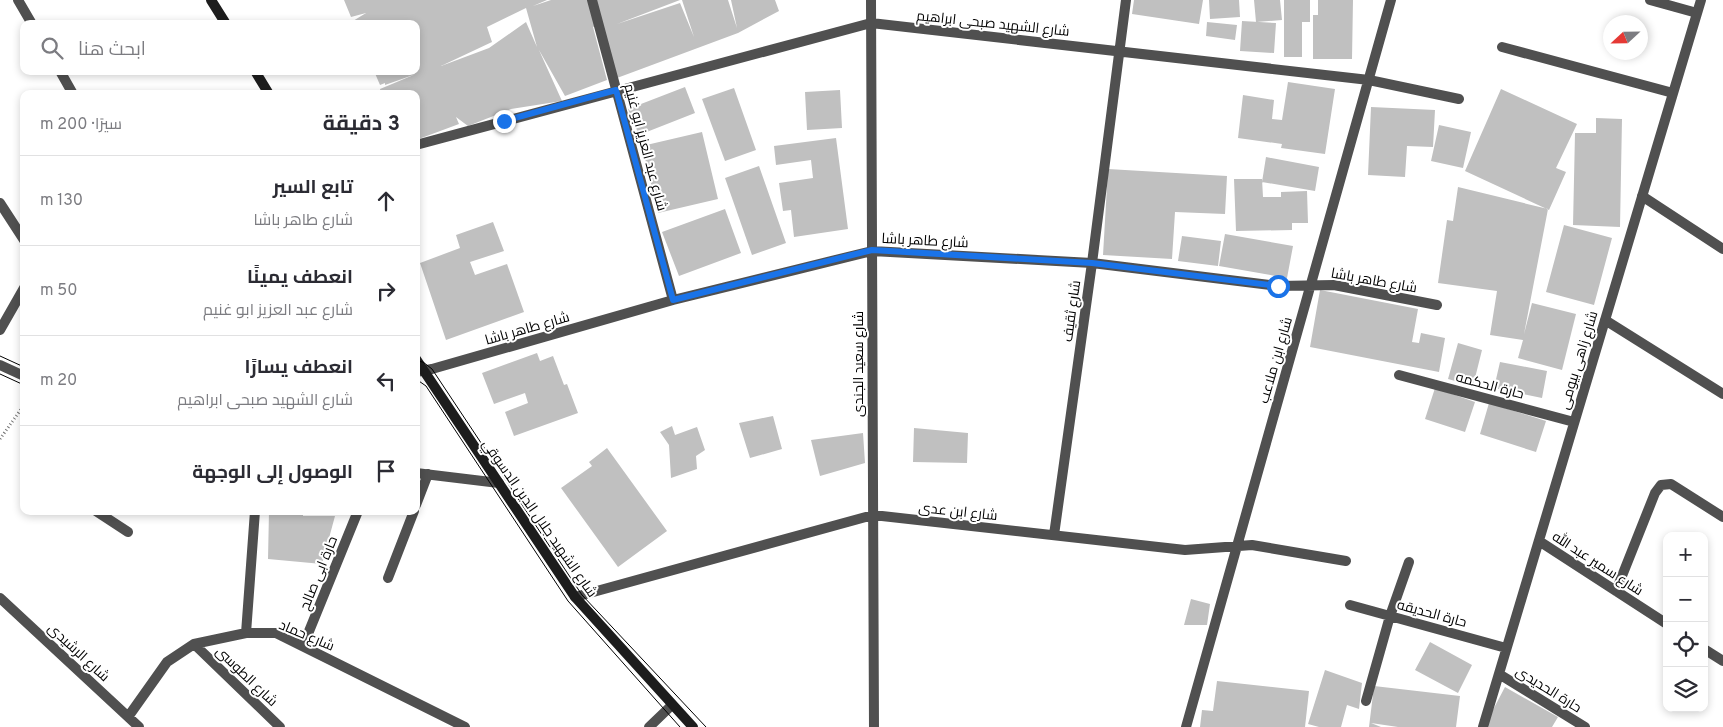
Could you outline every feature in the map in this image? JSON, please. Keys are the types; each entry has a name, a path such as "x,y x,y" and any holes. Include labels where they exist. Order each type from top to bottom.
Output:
{"main road":[{"path":"211,0 224,20"},
{"path":"257,75 267,90"},
{"name":"شارع الشهيد جلال الدين الدسوقي","path":"420,372 499,483 575,597 693,727"}],"street":[{"path":"18,0 30,20"},
{"name":"شارع عبد العزيز ابو غنيم","path":"592,0 673,300"},
{"name":"شارع سعيد الجندى","path":"871,0 874,727"},
{"name":"شارع ثقيف","path":"1054,535 1126,0"},
{"name":"شارع ابن ملاعب","path":"1186,727 1391,0"},
{"path":"1650,0 1697,13"},
{"name":"شارع زاهى بيومى","path":"1483,727 1701,0"},
{"name":"شارع الشهيد صبحى ابراهيم","path":"420,144 871,23 1369,80 1459,99"},
{"path":"1502,47 1673,93"},
{"path":"62,75 71,90"},
{"path":"1642,196 1723,249"},
{"path":"0,203 3,212 20,235"},
{"name":"شارع طاهر باشا","path":"420,372 673,300 872,250 1092,263 1278,286 1334,285 1437,305"},
{"path":"0,330 20,295"},
{"path":"1605,320 1723,394"},
{"path":"0,365 20,374"},
{"name":"حارة الحكمه","path":"1399,375 1574,422"},
{"path":"420,473 499,483"},
{"path":"420,495 428,474"},
{"path":"1616,591 1654,493 1661,485 1671,484 1723,517"},
{"path":"102,515 128,532"},
{"path":"246,632 255,515"},
{"name":"حارة ابى صالح","path":"303,646 356,515"},
{"path":"388,578 412,515"},
{"name":"شارع ابن عدى","path":"575,597 873,515 1185,550 1237,546 1267,547 1346,561"},
{"name":"شارع سمير عبد الله","path":"1539,541 1664,622"},
{"path":"1366,701 1390,616 1409,562"},
{"name":"شارع الرشيدى","path":"0,598 139,727"},
{"name":"حارة الحديقه","path":"1350,605 1506,648"},
{"name":"شارع حماد","path":"128,717 167,662 194,644 246,632 276,633 465,727"},
{"name":"شارع الطوسى","path":"194,644 280,727"},
{"path":"1708,651 1723,661"},
{"name":"حارة الحديدى","path":"1499,674 1585,727"},
{"path":"649,727 672,705"}],"path":[{"path":"0,439 20,412"}],"building":[{"path":"344,0 547,0 533,6 551,0 591,0 599,25 593,27 607,80 565,96 539,50 562,101 511,109 468,126 456,117 459,124 420,139 420,90 380,89 414,75 420,75 420,20 355,20 366,13 351,17","holes":["526,8 537,47 526,22 489,48 441,66 492,42 487,27"]},
{"path":"593,0 680,0 617,24 680,3 694,37 682,0 728,0 737,28 731,0 775,0 779,11 738,33 617,78"},
{"path":"1134,0 1203,0 1199,24 1132,14"},
{"path":"1209,0 1239,0 1240,17 1210,19"},
{"path":"1254,0 1280,0 1282,20 1256,22"},
{"path":"1284,0 1310,0 1310,22 1302,22 1302,57 1284,57"},
{"path":"1318,0 1353,0 1352,59 1313,59 1313,15 1318,15"},
{"path":"1242,21 1276,23 1274,53 1240,51"},
{"path":"1207,22 1237,25 1235,40 1206,36"},
{"path":"376,75 413,75 385,85 385,83 380,85"},
{"path":"1288,82 1335,89 1325,154 1281,148 1282,144 1238,138 1243,95 1274,100 1272,119 1282,120"},
{"path":"685,87 695,113 639,135 628,109"},
{"path":"734,88 756,150 725,161 702,99"},
{"path":"1501,89 1577,124 1556,168 1566,172 1549,210 1465,171"},
{"path":"840,90 842,128 807,130 805,92"},
{"path":"1371,107 1435,110 1433,147 1407,146 1405,177 1368,175"},
{"path":"1596,118 1622,119 1620,227 1573,225 1575,133 1596,133"},
{"path":"1439,125 1471,132 1463,168 1431,161"},
{"path":"702,132 718,199 658,213 642,146"},
{"path":"836,138 848,229 794,237 791,210 783,211 779,183 813,178 811,160 776,165 774,146"},
{"path":"1266,157 1319,167 1315,191 1262,182"},
{"path":"759,166 786,243 752,255 725,178"},
{"path":"1108,169 1227,176 1225,214 1175,212 1172,259 1103,255"},
{"path":"1234,179 1262,179 1263,197 1281,197 1281,192 1307,191 1308,223 1292,223 1292,230 1236,231"},
{"path":"1458,187 1548,209 1524,334 1532,303 1576,314 1562,370 1518,358 1523,340 1490,335 1497,291 1438,283 1447,220 1453,221"},
{"path":"725,209 741,253 679,276 662,232"},
{"path":"493,222 504,251 470,262 475,275 507,264 524,312 446,340 420,263 460,248 456,235"},
{"path":"1564,225 1612,238 1594,305 1546,292"},
{"path":"1225,234 1293,246 1287,278 1219,266"},
{"path":"1182,236 1221,241 1218,266 1178,261"},
{"path":"1320,290 1418,309 1412,342 1419,343 1421,333 1445,338 1439,372 1310,347"},
{"path":"1458,343 1482,350 1473,386 1448,379"},
{"path":"537,353 540,361 553,356 564,385 567,384 578,413 514,436 505,412 528,403 525,393 494,404 482,373"},
{"path":"1500,362 1547,371 1542,398 1494,388"},
{"path":"1435,388 1475,402 1465,432 1425,419"},
{"path":"1489,403 1546,421 1536,452 1480,434"},
{"path":"773,416 782,449 750,458 739,423"},
{"path":"672,426 675,435 697,427 705,450 696,456 697,469 671,478 669,445 660,432"},
{"path":"914,428 968,433 967,463 913,462"},
{"path":"863,433 865,463 820,476 811,440"},
{"path":"607,448 667,531 618,567 561,488 592,466 589,462"},
{"path":"269,515 335,516 322,564 268,559"},
{"path":"1191,599 1210,604 1207,625 1184,625"},
{"path":"1430,642 1472,665 1458,693 1415,670"},
{"path":"1325,670 1362,683 1359,709 1347,705 1341,727 1319,727 1308,724"},
{"path":"1217,681 1309,691 1305,727 1200,727 1202,710 1213,711"},
{"path":"1374,686 1460,696 1456,727 1398,727 1371,723 1381,727 1369,727"},
{"path":"1505,687 1558,717 1552,727 1489,727 1485,725"}],"tram line":[{"path":"0,356 20,365"},
{"path":"420,362 432,369 582,595 706,727"},
{"path":"0,374 20,383"},
{"path":"420,382 426,386 568,601 680,727"}],"route":[{"path":"504,121 616,90 673,300 872,250 1092,263 1278,286"}]}
